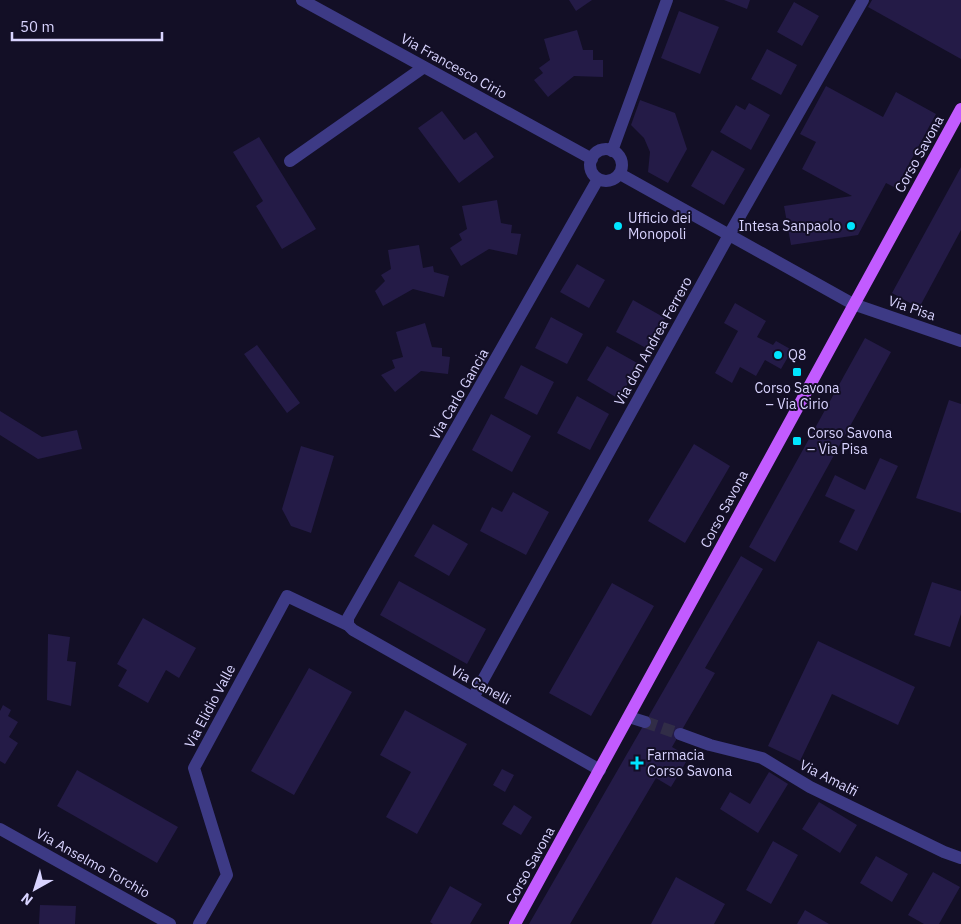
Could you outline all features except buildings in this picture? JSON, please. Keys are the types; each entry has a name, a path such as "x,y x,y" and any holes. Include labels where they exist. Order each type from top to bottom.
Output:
{"main road":[{"name":"Corso Savona","path":"515,924 961,110"}],"street":[{"name":"Via Francesco Cirio","path":"302,0 592,159"},
{"path":"612,150 667,0"},
{"name":"Via don Andrea Ferrero","path":"472,698 729,235 863,0"},
{"path":"290,161 424,67"},
{"path":"612,150 621,160 622,169 620,174 608,181 598,179 592,172 592,159 598,152 612,150"},
{"path":"620,174 853,304"},
{"name":"Via Carlo Gancia","path":"348,625 348,618 353,609 598,179"},
{"name":"Via Pisa","path":"853,304 961,341"},
{"name":"Via Elidio Valle","path":"199,924 227,875 194,768 287,596 348,625"},
{"name":"Via Canelli","path":"348,625 353,630 600,770"},
{"path":"629,717 645,722"},
{"name":"Via Amalfi","path":"680,734 762,758 810,788 944,852 961,858"},
{"name":"Via Anselmo Torchio","path":"0,829 170,924"}],"tunnel":[{"path":"645,722 680,734"}],"place":[{"name":"Ufficio dei Monopoli","path":"618,226"},
{"name":"Intesa Sanpaolo","path":"851,226"},
{"name":"Q8","path":"778,355"},
{"name":"Corso Savona – Via Cirio","path":"797,372"},
{"name":"Corso Savona – Via Pisa","path":"797,441"},
{"name":"Farmacia Corso Savona","path":"637,763"}]}
